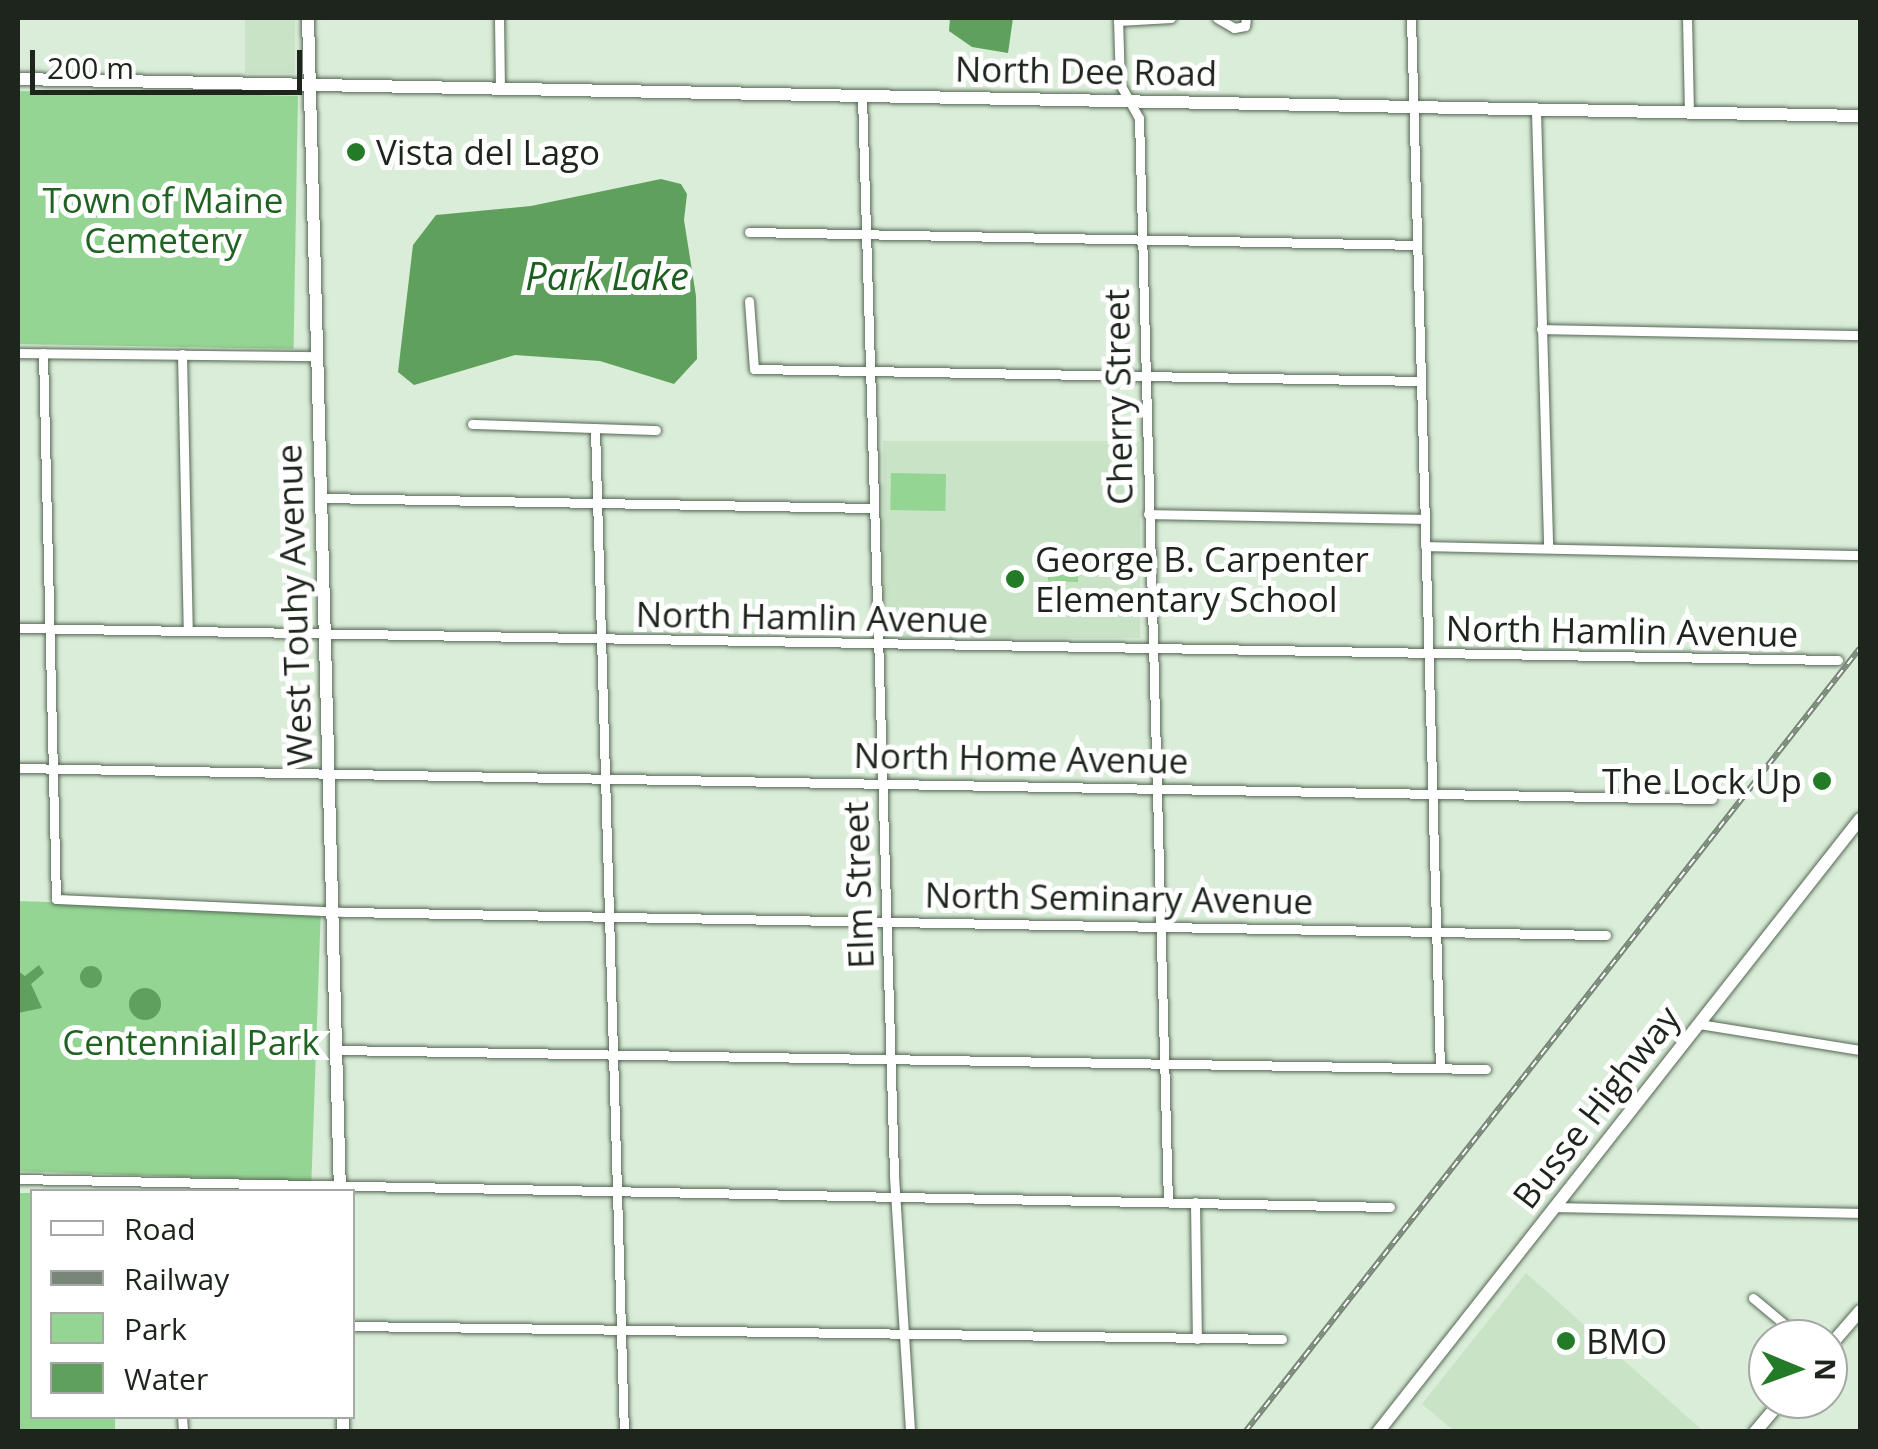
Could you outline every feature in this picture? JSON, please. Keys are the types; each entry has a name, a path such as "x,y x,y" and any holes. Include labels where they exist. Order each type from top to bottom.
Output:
{"main road":[{"name":"West Touhy Avenue","path":"308,18 340,1189"},
{"name":"North Dee Road","path":"18,79 1860,116"},
{"name":"Busse Highway","path":"1378,1432 1860,819"}],"street":[{"path":"499,18 500,90"},
{"path":"1118,19 1171,18"},
{"path":"1217,18 1242,28 1246,18"},
{"path":"1412,18 1440,1068"},
{"path":"1687,18 1689,113"},
{"name":"Cherry Street","path":"1118,19 1120,84 1139,118 1168,1201"},
{"name":"Elm Street","path":"862,96 886,922 910,1432"},
{"path":"1536,110 1548,548"},
{"path":"749,232 1417,244"},
{"path":"749,302 754,369 1421,381"},
{"path":"1541,329 1860,336"},
{"path":"18,353 318,356"},
{"path":"43,353 54,770"},
{"path":"182,354 188,631"},
{"path":"472,424 656,430"},
{"path":"596,428 610,1055 624,1432"},
{"path":"322,498 874,508"},
{"path":"1148,514 1425,519"},
{"path":"1425,546 1860,555"},
{"name":"North Hamlin Avenue","path":"18,628 1153,652 1838,660"},
{"name":"North Home Avenue","path":"18,768 1712,799"},
{"name":"North Seminary Avenue","path":"54,770 56,900 608,916 1606,935"},
{"path":"1699,1024 1859,1048"},
{"path":"336,1050 1486,1069"},
{"path":"18,1179 340,1189"},
{"path":"355,1189 899,1194 1390,1207"},
{"path":"1195,1202 1196,1338"},
{"path":"1554,1208 1860,1213"},
{"path":"1753,1298 1778,1319"},
{"path":"355,1326 1282,1339"}],"shaded area":[{"path":"245,18 295,18 295,73 245,73"},
{"name":"George B. Carpenter Elementary School","path":"883,441 1140,441 1140,638 883,638"},
{"path":"1526,1273 1703,1431 1454,1431 1422,1404"}],"green space":[{"name":"Town of Maine Cemetery","path":"18,91 298,96 294,349 18,344"},
{"path":"891,473 946,474 945,511 890,510"},
{"path":"1048,552 1062,552 1078,568 1078,582 1048,581"},
{"name":"Centennial Park","path":"18,901 321,912 311,1181 18,1171"},
{"path":"18,1193 30,1193 30,1419 115,1419 115,1431 18,1431"}],"water":[{"path":"950,18 1013,18 1008,53 972,47 949,31"},
{"name":"Park Lake","path":"661,179 681,184 687,194 684,220 696,296 697,359 674,384 600,361 515,355 414,385 398,372 413,245 436,215 531,206"},
{"path":"39,965 44,973 31,984 42,1008 18,1013 18,971 25,976"},
{"path":"91,966 99,969 99,985 91,988 83,985 80,977 83,969"},
{"path":"145,988 156,993 161,1004 156,1015 145,1020 134,1015 129,1004 134,993"}],"railway":[{"path":"1245,1432 1860,648"}],"place":[{"name":"Vista del Lago","path":"356,152"},
{"name":"George B. Carpenter Elementary School","path":"1015,579"},
{"name":"The Lock Up","path":"1822,781"},
{"name":"BMO","path":"1566,1341"}]}
